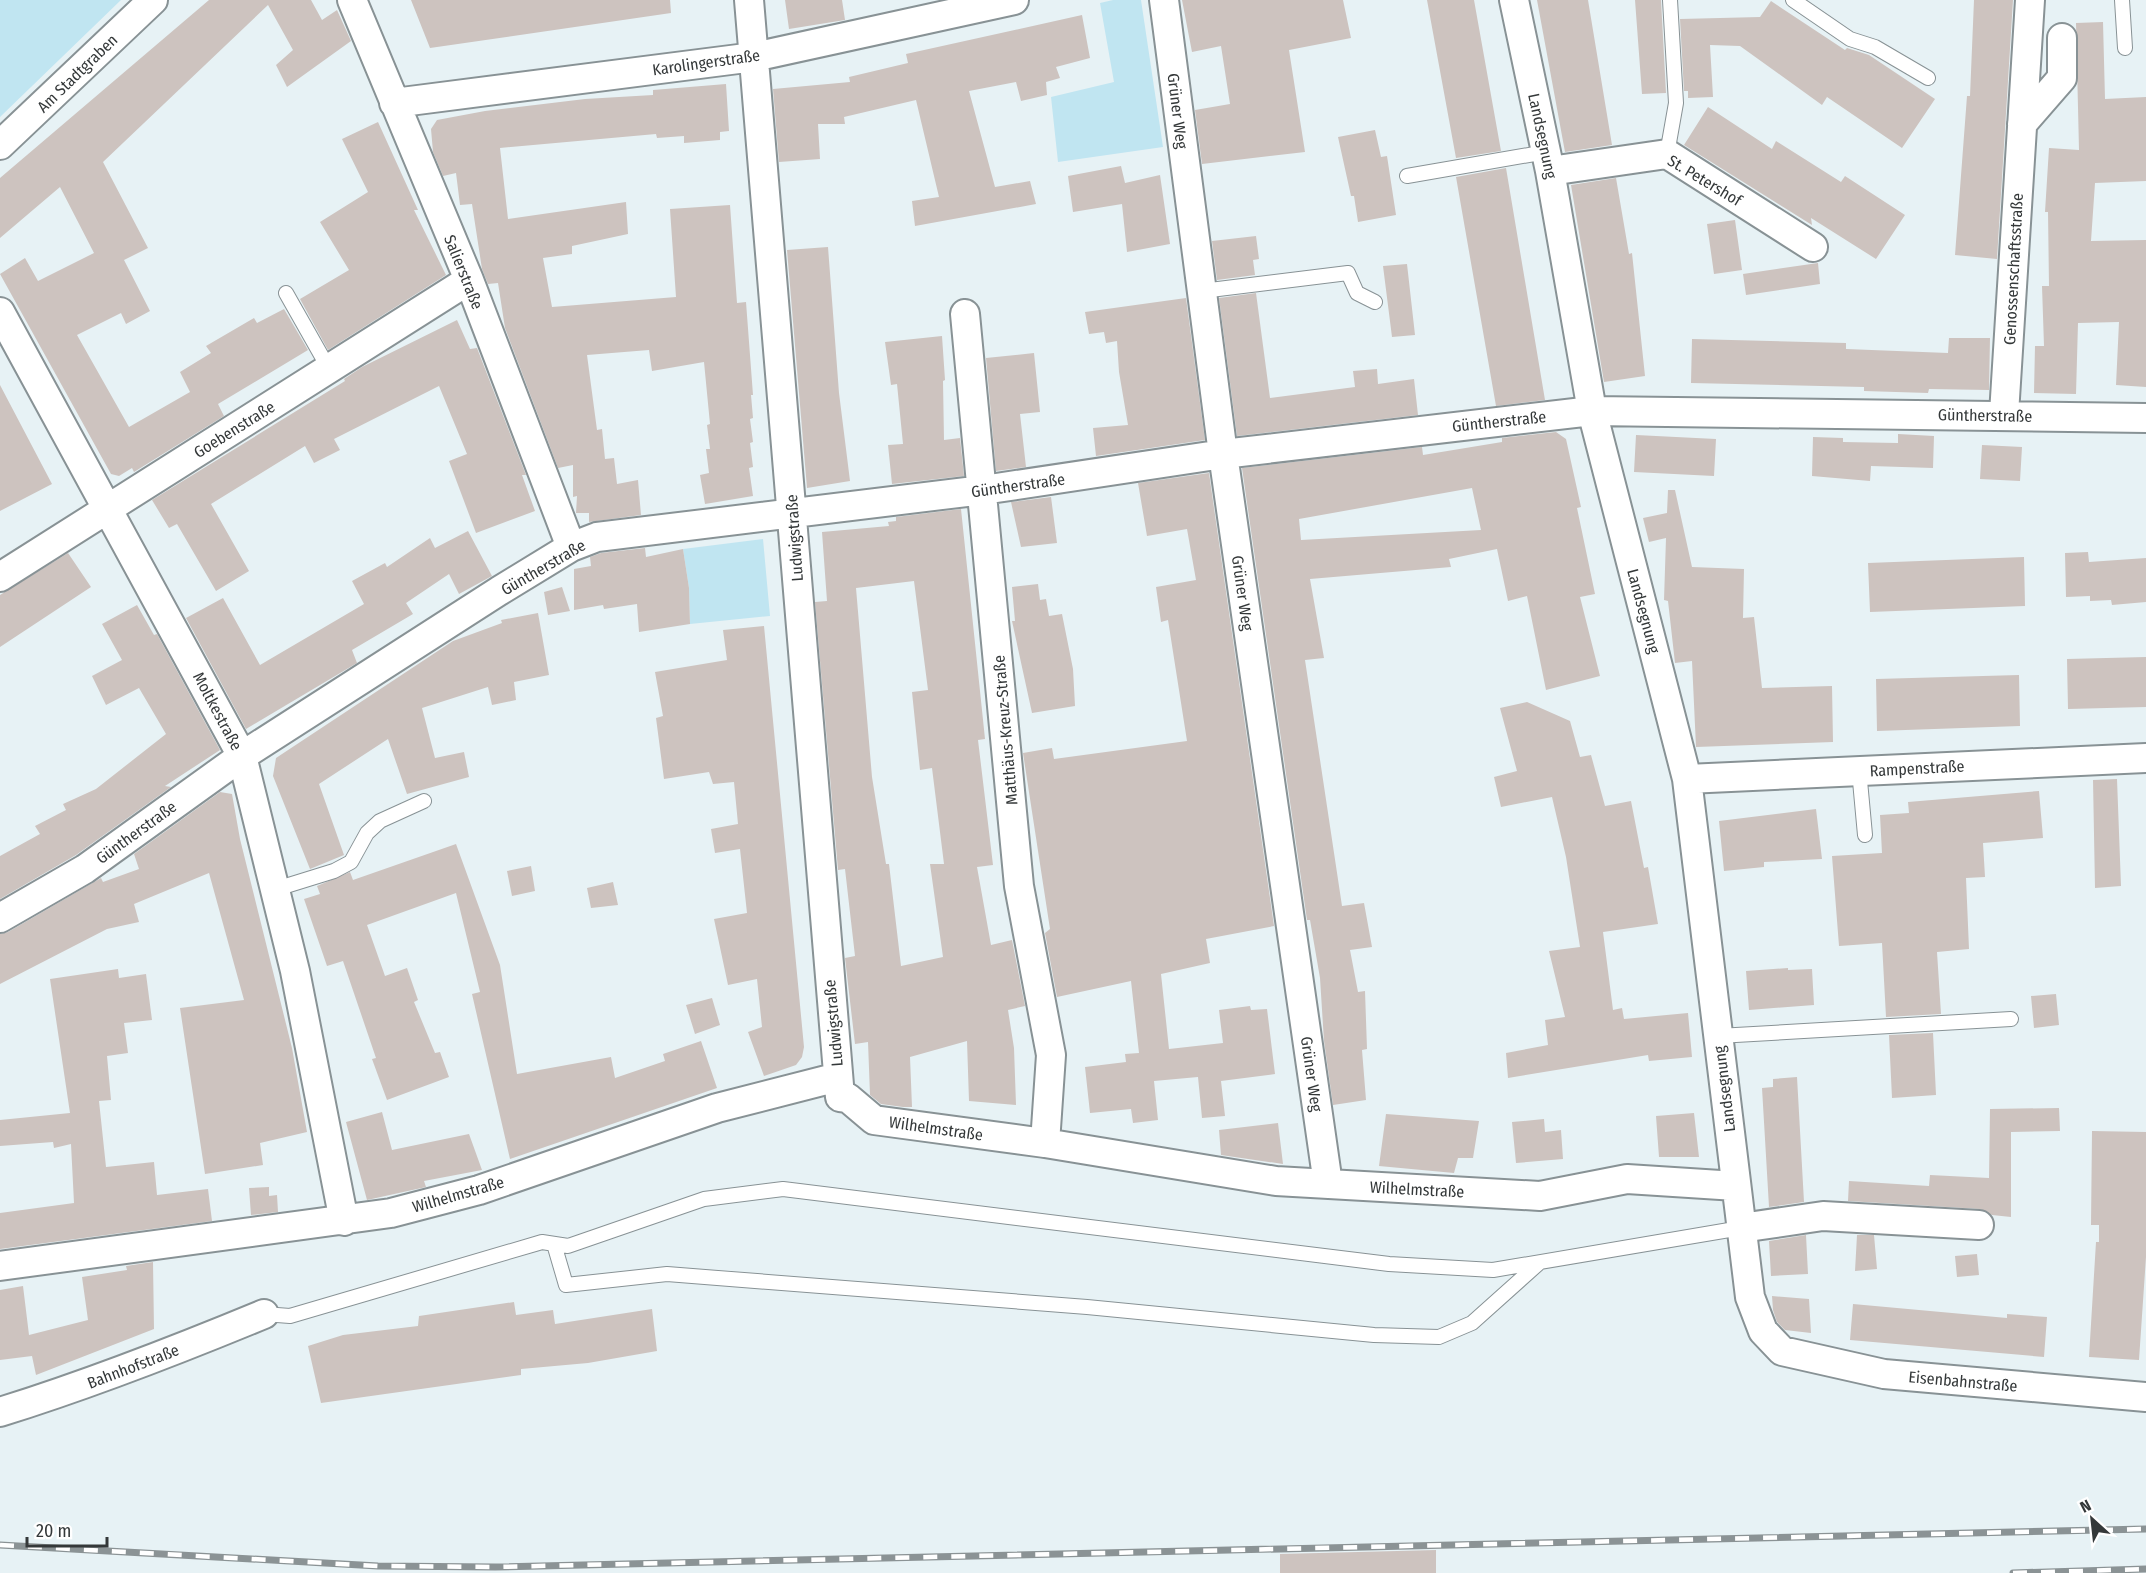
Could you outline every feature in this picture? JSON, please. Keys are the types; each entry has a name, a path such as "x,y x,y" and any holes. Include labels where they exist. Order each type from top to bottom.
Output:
{"street":[{"name":"Am Stadtgraben","path":"0,145 153,0"},
{"name":"Salierstraße","path":"352,0 469,280 571,547"},
{"name":"Ludwigstraße","path":"749,0 838,1077"},
{"name":"Karolingerstraße","path":"394,103 754,57 1014,0"},
{"name":"Grüner Weg","path":"1164,0 1223,454 1328,1184"},
{"name":"Landsegnung","path":"1514,0 1548,161 1592,411 1687,779 1750,1297 1763,1331 1782,1351"},
{"name":"Genossenschaftsstraße","path":"2004,414 2030,0"},
{"path":"2022,124 2062,78 2062,38"},
{"name":"St. Petershof","path":"1548,161 1667,154 1813,246"},
{"name":"Goebenstraße","path":"0,577 469,280"},
{"name":"Moltkestraße","path":"0,312 243,756 296,971 344,1221"},
{"name":"Matthäus-Kreuz-Straße","path":"965,314 1019,886 1051,1055 1045,1143"},
{"name":"Güntherstraße","path":"0,918 85,868 243,756 571,547 597,537 983,490 1223,454 1592,411 2004,414 2146,418"},
{"name":"Rampenstraße","path":"1687,779 2146,758"},
{"name":"Wilhelmstraße","path":"0,1266 140,1245 344,1221 391,1213 479,1190 717,1108 838,1077 840,1097 848,1098 874,1120 1045,1143 1276,1181 1540,1196 1627,1179 1736,1186"},
{"path":"1741,1228 1822,1216 1979,1225"},
{"name":"Bahnhofstraße","path":"0,1412 66,1392 172,1353 264,1314"},
{"name":"Eisenbahnstraße","path":"1782,1351 1884,1374 2146,1396"}],"lane":[{"path":"1667,154 1676,104 1670,0"},
{"path":"1793,0 1850,39 1875,46 1928,78"},
{"path":"2122,0 2125,48"},
{"path":"1407,176 1548,161"},
{"path":"1202,291 1348,273 1357,293 1375,302"},
{"path":"286,293 329,369"},
{"path":"1859,770 1865,835"},
{"path":"276,889 334,871 351,862 367,833 380,821 424,801"},
{"path":"1718,1036 2011,1019"},
{"path":"264,1314 290,1316 542,1242 568,1246 704,1199 783,1189 1389,1264 1493,1270 1741,1228"},
{"path":"554,1244 566,1285 667,1274 1087,1307 1374,1335 1439,1338 1472,1323 1539,1263"}],"shaded area":[{"path":"0,0 121,0 0,117"},
{"path":"1113,0 1141,0 1163,147 1058,162 1051,97 1114,82 1100,3"},
{"path":"763,539 770,616 690,624 689,588 683,549"}],"building":[{"path":"209,0 311,0 322,20 337,10 351,41 287,87 276,65 293,50 268,5 103,162 148,248 124,260 150,311 126,324 121,313 77,335 129,427 190,392 180,372 211,353 206,346 254,318 257,323 284,309 308,350 218,404 224,416 134,472 132,468 119,476 111,474 0,274 25,258 38,281 94,253 60,187 0,238 0,178"},
{"path":"411,0 670,0 671,13 430,48"},
{"path":"785,0 842,0 845,20 789,29"},
{"path":"1182,0 1343,0 1351,38 1289,50 1305,152 1202,164 1195,110 1230,104 1221,46 1192,52"},
{"path":"1427,0 1474,0 1501,151 1456,158"},
{"path":"1537,0 1588,0 1612,145 1565,152"},
{"path":"1635,0 1661,0 1666,93 1642,94"},
{"path":"1974,0 2013,0 1997,259 1955,255 1967,96 1970,96"},
{"path":"1771,1 1845,50 1847,48 1869,55 1935,99 1902,148 1827,97 1822,105 1740,46 1710,45 1713,97 1688,98 1688,91 1684,91 1680,19 1760,17"},
{"path":"1082,15 1090,58 1056,67 1060,78 1046,82 1047,95 1021,101 1016,82 969,91 995,187 1030,181 1036,204 915,226 912,201 939,197 916,100 844,117 845,124 818,124 820,159 779,162 773,89 850,82 849,77 908,63 906,54"},
{"path":"2103,22 2105,99 2146,97 2146,181 2095,183 2091,241 2146,240 2146,387 2116,385 2119,322 2078,323 2076,394 2034,393 2035,346 2044,346 2042,286 2049,286 2048,212 2045,212 2049,148 2079,150 2076,23"},
{"path":"726,84 729,131 720,132 720,140 684,143 684,136 657,138 656,134 500,148 508,219 626,202 628,234 572,246 572,254 543,258 552,307 676,297 670,209 730,205 737,303 746,302 753,395 751,395 753,418 750,419 753,442 750,443 753,467 749,468 753,496 705,504 700,475 709,473 706,449 710,449 707,425 710,424 704,362 652,371 649,350 587,355 597,430 602,429 605,459 614,458 617,484 638,480 641,515 589,522 589,513 576,513 577,496 573,497 573,465 558,468 505,328 498,283 488,284 482,269 472,204 460,205 456,173 443,176 433,152 431,129 437,120 485,111 585,99 653,95 653,90"},
{"path":"1708,107 1772,149 1776,141 1841,182 1845,176 1905,215 1876,259 1811,218 1812,225 1684,145"},
{"path":"378,122 418,210 414,210 446,275 328,350 300,299 349,270 320,222 368,192 342,139"},
{"path":"1375,130 1381,157 1387,156 1396,215 1358,222 1354,196 1351,196 1338,137"},
{"path":"1121,166 1125,183 1160,175 1170,244 1127,252 1122,204 1073,212 1068,176"},
{"path":"1506,168 1545,400 1496,406 1456,177"},
{"path":"1616,178 1629,254 1632,253 1645,376 1604,382 1571,185"},
{"path":"1735,220 1742,270 1714,274 1707,224"},
{"path":"1256,236 1259,259 1253,260 1255,275 1217,280 1212,241"},
{"path":"828,247 839,393 850,481 807,488 787,250"},
{"path":"1818,263 1820,284 1746,295 1743,274"},
{"path":"1407,264 1415,335 1392,337 1383,266"},
{"path":"1256,293 1270,398 1355,387 1353,371 1377,369 1378,384 1414,379 1418,415 1237,436 1219,298"},
{"path":"1186,298 1205,440 1096,456 1093,428 1128,425 1119,372 1117,341 1106,343 1104,332 1089,334 1085,312"},
{"path":"457,320 470,349 477,348 526,475 522,475 535,511 476,533 449,461 467,454 439,386 334,439 340,450 314,463 305,446 211,504 249,571 216,591 177,524 169,528 152,500 345,381 344,379 362,367"},
{"path":"942,336 945,380 943,381 944,440 960,438 964,476 892,484 888,445 903,444 897,384 891,385 885,342"},
{"path":"1949,338 1990,338 1989,390 1929,389 1928,393 1864,391 1864,387 1691,383 1692,339 1846,343 1846,349 1948,353"},
{"path":"1034,353 1040,412 1020,414 1026,467 996,471 986,358"},
{"path":"0,385 52,484 0,511"},
{"path":"1556,432 1566,439 1581,507 1577,508 1595,594 1580,597 1600,676 1546,690 1527,596 1508,601 1497,549 1449,559 1451,567 1310,579 1324,658 1305,660 1342,906 1364,903 1372,947 1350,950 1358,992 1365,991 1367,1049 1362,1050 1366,1100 1333,1105 1324,1041 1320,978 1310,920 1307,920 1242,468 1422,447 1423,455 1502,442 1502,438","holes":["1472,488 1481,530 1301,540 1299,519"]},
{"path":"1898,434 1934,436 1933,468 1871,466 1870,481 1812,476 1813,437 1843,438 1843,442 1898,443"},
{"path":"1636,435 1716,439 1714,476 1634,472"},
{"path":"1982,445 2022,447 2020,481 1980,479"},
{"path":"1209,473 1274,926 1206,939 1210,963 1161,974 1169,1049 1223,1043 1219,1010 1250,1006 1251,1010 1267,1009 1275,1074 1221,1081 1225,1116 1202,1118 1198,1077 1154,1081 1158,1120 1133,1123 1131,1109 1090,1113 1085,1067 1126,1062 1125,1054 1139,1053 1131,981 1057,997 1045,933 1050,929 1023,753 1052,748 1054,759 1187,741 1168,620 1161,622 1156,587 1196,580 1187,529 1147,536 1138,483"},
{"path":"1668,490 1675,490 1692,567 1744,569 1743,618 1754,617 1762,688 1832,686 1833,742 1696,747 1692,661 1675,663 1668,601 1664,600 1666,538 1649,542 1643,518 1667,513"},
{"path":"1051,497 1057,543 1021,547 1011,502"},
{"path":"961,509 985,739 978,740 993,865 977,867 991,945 1012,940 1025,1006 1008,1010 1014,1048 1016,1105 969,1101 967,1041 910,1057 912,1107 881,1104 870,1095 868,1042 855,1044 845,958 855,956 845,869 838,870 815,602 827,601 822,532 889,526 888,522 896,521 896,517","holes":["914,581 928,690 912,692 920,770 932,768 944,864 930,864 943,957 901,966 889,864 886,864 872,777 856,588"]},
{"path":"468,531 492,576 459,594 449,574 406,603 413,614 352,650 357,663 246,729 186,618 223,598 260,665 364,604 352,581 385,563 387,567 430,538 435,548"},
{"path":"645,548 646,557 683,549 689,588 690,624 639,632 637,604 604,609 603,605 574,610 574,569 591,566 590,557 601,553"},
{"path":"2088,552 2089,562 2146,558 2146,602 2112,605 2111,600 2090,601 2090,596 2066,597 2065,553"},
{"path":"68,553 91,587 0,647 0,595"},
{"path":"2024,557 2025,606 1870,612 1868,563"},
{"path":"1038,584 1040,600 1046,599 1049,616 1062,614 1073,669 1075,706 1032,713 1012,621 1015,621 1012,587"},
{"path":"562,587 570,611 548,615 544,592"},
{"path":"137,605 154,635 157,634 220,750 165,786 171,787 76,855 0,899 0,856 40,834 35,826 66,810 63,804 96,789 166,734 139,688 106,705 92,676 122,660 102,624"},
{"path":"538,613 549,675 514,682 516,700 492,705 488,687 422,708 435,758 464,752 469,777 407,794 388,739 319,784 344,855 310,869 273,776 276,758 453,641 502,623 501,620"},
{"path":"764,626 804,1047 802,1057 796,1065 764,1076 748,1032 762,1027 757,979 728,985 714,919 747,913 740,849 715,853 711,829 738,824 734,782 713,784 709,772 664,779 656,718 663,716 655,672 727,660 723,630"},
{"path":"2146,657 2146,707 2068,709 2067,659"},
{"path":"2019,675 2020,726 1877,731 1876,679"},
{"path":"1527,702 1570,721 1580,757 1591,755 1605,806 1631,801 1644,868 1648,867 1658,924 1603,932 1613,1010 1622,1008 1624,1019 1688,1013 1692,1057 1649,1061 1648,1055 1508,1078 1506,1053 1548,1045 1545,1020 1565,1017 1549,951 1580,947 1566,857 1552,797 1501,807 1494,777 1517,771 1500,708"},
{"path":"2117,779 2121,886 2095,888 2093,780"},
{"path":"2039,791 2043,838 1983,843 1985,877 1966,878 1969,949 1937,952 1941,1014 1886,1017 1882,943 1839,946 1832,856 1882,853 1880,815 1909,813 1908,802"},
{"path":"220,792 232,794 240,839 292,1048 307,1132 260,1143 263,1165 205,1174 180,1008 244,1000 209,873 134,904 139,922 107,929 0,984 0,934 8,932 101,878 103,882 139,869 134,854"},
{"path":"1816,809 1822,859 1764,862 1764,867 1724,871 1719,821"},
{"path":"456,844 500,965 517,1074 611,1057 615,1078 665,1061 663,1054 701,1041 717,1088 510,1159 472,994 480,992 456,893 367,925 385,976 407,968 418,1000 414,1002 435,1053 440,1052 449,1077 387,1100 372,1059 376,1058 343,961 327,966 304,899 320,894 317,886 350,872 353,880"},
{"path":"531,866 535,891 512,896 507,871"},
{"path":"613,882 618,905 591,908 587,888"},
{"path":"1788,968 1788,970 1812,969 1814,1005 1749,1010 1746,971"},
{"path":"118,969 119,978 146,974 152,1020 124,1023 128,1053 107,1056 111,1100 99,1101 106,1167 154,1162 157,1195 208,1189 212,1221 0,1249 0,1213 74,1203 71,1144 54,1148 53,1142 0,1146 0,1120 70,1113 50,979"},
{"path":"2056,994 2059,1025 2034,1028 2031,996"},
{"path":"712,998 720,1025 695,1034 686,1005"},
{"path":"1933,1033 1936,1095 1892,1098 1889,1035"},
{"path":"1797,1077 1804,1202 1769,1207 1762,1088 1773,1087 1773,1079"},
{"path":"2059,1108 2060,1131 2011,1132 2011,1217 1992,1215 1980,1209 1848,1201 1849,1181 1929,1186 1930,1175 1989,1178 1990,1109"},
{"path":"382,1112 392,1150 469,1134 482,1170 424,1181 426,1187 367,1200 346,1122"},
{"path":"1694,1113 1699,1157 1659,1157 1656,1116"},
{"path":"1386,1114 1479,1121 1473,1158 1458,1158 1454,1173 1379,1166"},
{"path":"1544,1119 1545,1132 1561,1130 1563,1159 1516,1163 1512,1122"},
{"path":"1278,1123 1283,1164 1221,1155 1219,1130"},
{"path":"2092,1131 2146,1132 2146,1257 2139,1360 2089,1357 2096,1242 2099,1242 2099,1225 2091,1225"},
{"path":"269,1187 269,1196 277,1195 278,1212 251,1215 249,1188"},
{"path":"1806,1235 1808,1274 1771,1276 1769,1241"},
{"path":"1857,1235 1874,1235 1877,1269 1855,1271"},
{"path":"1977,1254 1979,1275 1957,1277 1955,1256"},
{"path":"153,1262 154,1329 36,1375 32,1356 0,1360 0,1290 23,1286 29,1335 88,1320 82,1277 127,1270 126,1266"},
{"path":"1772,1296 1809,1299 1811,1333 1785,1330 1777,1322"},
{"path":"514,1302 516,1315 553,1310 555,1324 652,1309 657,1351 588,1363 521,1369 521,1375 321,1403 308,1346 343,1335 418,1326 419,1316"},
{"path":"1853,1304 2007,1318 2007,1314 2047,1317 2044,1357 1850,1340"},
{"path":"1436,1550 1436,1573 1280,1573 1280,1554"}],"railway":[{"path":"0,1545 378,1566 495,1567 2146,1529"},
{"path":"2013,1573 2146,1569"}]}
